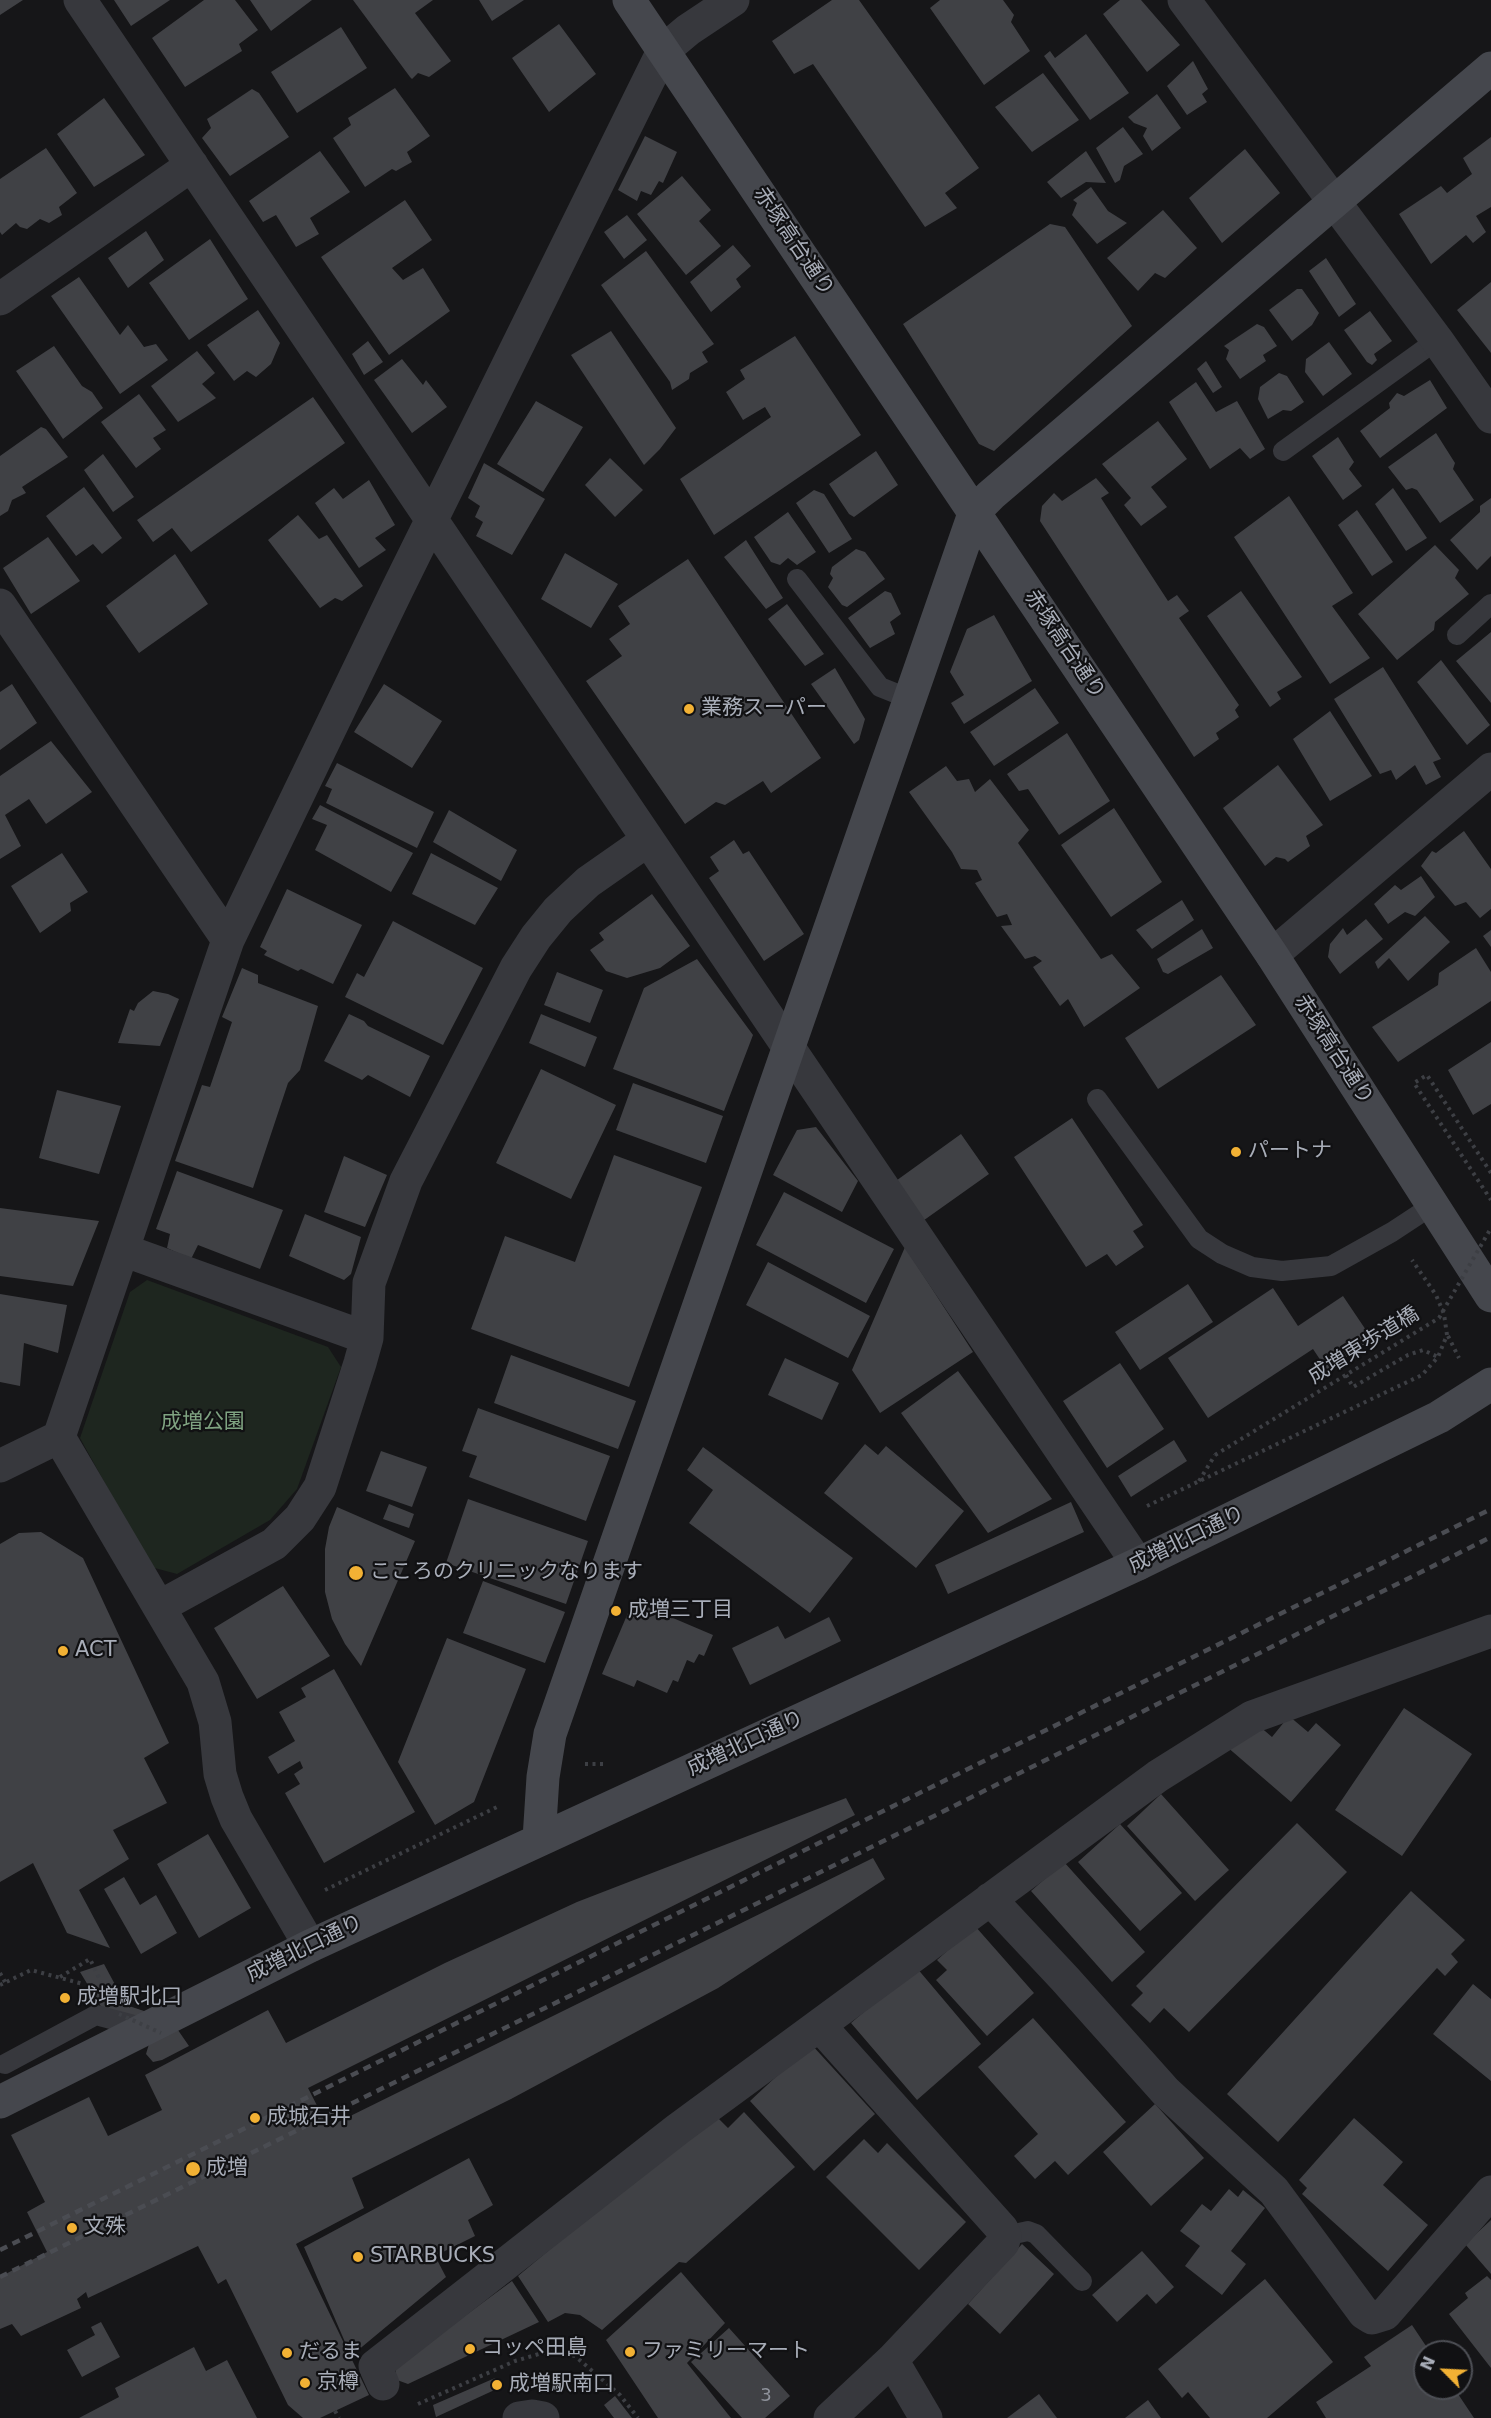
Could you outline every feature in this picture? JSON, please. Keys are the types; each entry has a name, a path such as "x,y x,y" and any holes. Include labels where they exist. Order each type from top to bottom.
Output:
{"street":[{"path":"80,0 1138,1564"},
{"name":"赤塚高台通り","path":"629,0 1272,955 1491,1296"},
{"path":"0,1466 59,1437 228,940 432,518 663,51 688,30 733,0"},
{"path":"1184,0 1437,340 1491,417"},
{"path":"539,1839 543,1777 550,1734 975,512 992,495 1491,69"},
{"path":"0,299 192,165"},
{"path":"0,605 228,940"},
{"path":"1272,955 1491,769"},
{"path":"159,1607 274,1544 300,1518 320,1488 366,1338 369,1283 406,1182 516,968 536,937 558,910 588,882 648,840"},
{"path":"123,1250 366,1338"},
{"name":"成増北口通り","path":"0,2103 142,2025 539,1839 1138,1564 1439,1417 1491,1384"},
{"path":"59,1437 196,1668 208,1695 215,1722 220,1774 236,1819 310,1946"},
{"path":"383,2384 375,2366 678,2130 1158,1776 1252,1717 1491,1630"},
{"path":"990,1899 1065,1978 1166,2092 1274,2191 1365,2313 1372,2318 1385,2314 1491,2192"},
{"path":"820,2026 1002,2229 1005,2236 1003,2243 892,2360 830,2418"},
{"path":"892,2360 926,2418"},
{"path":"519,2418 532,2416 543,2418"}],"lane":[{"path":"1283,451 1437,340"},
{"path":"797,579 880,687 910,699"},
{"path":"1457,635 1491,604"},
{"path":"1097,1099 1199,1239 1222,1254 1252,1266 1282,1271 1331,1266 1392,1232 1433,1205"},
{"path":"2,2063 96,2015 142,2025"},
{"path":"2,2063 55,2074"},
{"path":"1005,2236 1028,2231 1036,2234 1082,2281"}],"path":[{"path":"1491,1173 1428,1075 1414,1083 1491,1200"},
{"name":"成増東歩道橋","path":"1199,1482 1215,1455 1439,1318 1491,1228"},
{"path":"1113,1527 1142,1508 1422,1375 1438,1356 1447,1335 1444,1314 1436,1295 1392,1232"},
{"path":"1346,1375 1353,1387 1408,1355 1422,1350 1438,1356"},
{"path":"288,1908 498,1808 522,1786 573,1765 608,1763"},
{"path":"60,1977 90,1959 96,1972"},
{"path":"0,1985 31,1970 83,1984"},
{"path":"0,1973 5,1982"},
{"path":"335,2411 339,2418"}],"green space":[{"name":"成増公園","path":"147,1280 328,1347 341,1367 297,1489 270,1520 177,1574 151,1567 80,1438 130,1292"}],"building":[{"path":"0,0 23,0 0,15"},
{"path":"114,0 170,0 131,26"},
{"path":"204,0 235,0 258,30 239,44 242,51 185,87 152,38"},
{"path":"250,0 312,0 271,31"},
{"path":"353,0 433,0 415,13 451,61 429,77 418,73 412,79"},
{"path":"479,0 524,0 492,21"},
{"path":"832,0 859,0 979,168 945,193 957,208 925,227 813,64 794,74 772,41"},
{"path":"940,0 1003,0 1014,15 1011,22 1030,51 984,85 930,8"},
{"path":"1120,0 1141,0 1180,45 1147,72 1103,14"},
{"path":"559,24 596,74 549,112 512,58"},
{"path":"341,27 367,68 297,113 271,72"},
{"path":"1086,34 1129,93 1090,120 1044,56 1050,51 1055,58"},
{"path":"1193,61 1208,89 1202,94 1207,102 1187,115 1167,86"},
{"path":"1043,73 1079,120 1032,152 995,107"},
{"path":"395,88 430,136 407,152 412,162 396,171 392,169 365,187 333,138 351,125 348,118"},
{"path":"252,89 259,93 289,137 230,176 202,138 211,128 207,119"},
{"path":"1157,94 1181,128 1152,151 1143,136 1147,128 1134,123 1128,117"},
{"path":"104,98 145,155 94,187 57,134"},
{"path":"1123,127 1143,154 1124,166 1120,180 1115,183 1096,148"},
{"path":"645,136 677,152 663,183 659,181 651,195 641,191 637,201 618,190"},
{"path":"1491,137 1491,207 1476,216 1486,232 1473,243 1466,235 1431,264 1399,214 1441,186 1447,193 1472,174 1463,158"},
{"path":"46,148 77,193 59,207 62,215 49,223 40,219 27,229 16,223 2,235 0,232 0,179"},
{"path":"1245,149 1280,193 1222,243 1189,198"},
{"path":"320,151 350,192 310,218 319,234 296,247 276,215 263,222 249,201"},
{"path":"1086,151 1106,183 1086,182 1061,198 1047,182"},
{"path":"682,176 711,210 699,221 721,246 686,275 637,214"},
{"path":"1091,187 1108,211 1127,223 1097,244 1072,215 1077,203 1073,200"},
{"path":"405,200 432,240 392,268 403,280 423,268 450,311 389,355 321,257"},
{"path":"1163,210 1197,248 1165,278 1155,273 1138,291 1107,258"},
{"path":"627,215 647,240 624,259 604,232"},
{"path":"1050,224 1065,227 1132,326 994,451 979,444 903,324"},
{"path":"146,231 164,260 128,288 108,258"},
{"path":"210,239 248,299 189,340 149,283"},
{"path":"733,245 751,266 736,279 741,287 711,312 690,282"},
{"path":"646,251 714,344 702,352 708,362 690,373 689,379 672,390 670,382 601,285"},
{"path":"1326,258 1356,304 1339,317 1309,271"},
{"path":"79,277 120,335 128,325 144,347 156,344 168,360 120,394 51,296"},
{"path":"1491,282 1491,353 1457,310"},
{"path":"1297,289 1302,289 1319,313 1312,325 1292,341 1269,310"},
{"path":"258,310 280,343 271,364 256,377 247,371 234,381 207,345"},
{"path":"1370,311 1392,341 1374,354 1377,360 1372,365 1367,362 1344,330"},
{"path":"1257,324 1264,327 1277,346 1263,355 1266,361 1240,379 1226,359 1229,350 1224,346"},
{"path":"611,331 676,428 644,465 571,355"},
{"path":"795,336 861,435 714,535 680,479 771,417 765,407 743,420 726,392 745,379 740,370"},
{"path":"368,341 383,362 364,375 352,354"},
{"path":"1329,342 1352,374 1323,396 1305,372 1306,359"},
{"path":"54,346 82,386 92,392 103,408 63,439 16,371"},
{"path":"197,351 215,373 202,384 216,398 178,422 151,386"},
{"path":"402,359 423,385 426,380 447,407 412,433 374,380"},
{"path":"1206,361 1222,387 1213,393 1197,369"},
{"path":"1279,373 1287,376 1304,402 1291,411 1283,410 1268,419 1258,399 1260,387"},
{"path":"1430,380 1447,408 1380,458 1360,431 1390,408 1389,403 1397,393 1404,396"},
{"path":"1196,382 1216,412 1237,401 1265,449 1250,459 1240,448 1210,469 1169,402"},
{"path":"139,394 166,430 153,438 161,449 136,468 101,422"},
{"path":"313,397 345,443 191,552 172,528 153,542 137,520"},
{"path":"536,401 583,427 543,492 497,464"},
{"path":"1158,421 1187,459 1151,487 1167,507 1141,526 1124,505 1131,498 1102,464"},
{"path":"41,427 46,429 68,457 22,487 26,493 12,500 8,511 0,516 0,456"},
{"path":"1436,433 1455,463 1453,469 1474,500 1440,523 1417,490 1412,488 1406,490 1388,467"},
{"path":"1338,437 1354,462 1349,469 1362,486 1343,500 1312,456"},
{"path":"876,451 898,485 854,517 849,514 829,484"},
{"path":"103,454 134,497 113,512 84,470"},
{"path":"610,458 643,490 615,517 585,485"},
{"path":"484,463 545,499 512,555 476,536 483,522 475,517 480,506 468,498"},
{"path":"1096,478 1109,493 1101,498 1168,601 1177,595 1189,611 1179,618 1239,705 1235,710 1239,717 1216,733 1219,739 1194,757 1040,521 1042,506 1054,493 1062,501"},
{"path":"369,480 395,525 375,538 386,550 359,568 315,503 334,488 343,499"},
{"path":"84,487 122,538 102,554 93,544 76,556 46,516"},
{"path":"1393,488 1427,538 1406,551 1375,504"},
{"path":"814,490 824,494 852,539 829,553 796,503"},
{"path":"1289,496 1353,593 1332,606 1370,658 1330,684 1234,537"},
{"path":"1491,498 1491,556 1477,570 1450,540 1480,512 1480,506"},
{"path":"1357,510 1393,562 1372,576 1338,525"},
{"path":"788,512 816,552 797,565 788,558 780,565 771,562 754,537"},
{"path":"298,515 319,539 327,535 363,586 342,601 335,598 320,608 268,540"},
{"path":"48,537 80,581 31,614 3,568"},
{"path":"746,540 783,598 766,609 724,557"},
{"path":"1435,545 1459,570 1455,578 1469,594 1435,622 1434,630 1397,660 1358,614"},
{"path":"856,549 865,552 885,579 847,607 842,605 828,587 833,578 830,574 832,567"},
{"path":"565,553 618,584 591,628 541,599"},
{"path":"175,554 208,604 139,653 106,606"},
{"path":"688,559 821,758 771,793 763,781 725,805 716,802 685,824 586,681 622,656 609,639 630,624 618,606"},
{"path":"885,591 891,593 901,614 890,622 895,634 870,648 848,618"},
{"path":"1241,591 1302,677 1277,692 1281,699 1270,707 1207,616"},
{"path":"787,604 824,654 805,666 768,619"},
{"path":"994,615 1032,681 964,724 951,703 964,695 950,672 967,629"},
{"path":"1491,632 1491,703 1456,661"},
{"path":"1441,660 1490,725 1467,745 1417,682"},
{"path":"1383,667 1441,759 1433,762 1441,777 1426,785 1415,765 1396,780 1391,770 1380,774 1334,699"},
{"path":"835,668 865,719 859,740 854,744 811,684"},
{"path":"12,684 37,723 0,750 0,692"},
{"path":"384,684 442,721 412,768 354,732"},
{"path":"1035,688 1059,723 994,766 970,732"},
{"path":"1330,711 1372,776 1330,801 1293,739"},
{"path":"1067,733 1110,801 1059,835 1028,789 1019,791 1007,774"},
{"path":"51,741 92,792 46,824 29,799 5,815 21,846 0,859 0,776"},
{"path":"337,763 434,812 417,848 326,803 332,789 325,786"},
{"path":"1278,765 1323,825 1306,836 1310,846 1288,862 1276,857 1265,866 1223,808"},
{"path":"946,766 957,781 969,779 975,792 990,779 1029,830 1018,843 1101,959 1112,954 1140,988 1084,1027 1068,999 1060,1006 1033,967 1042,961 1035,956 1025,959 1001,926 1012,925 1007,914 997,917 975,883 982,880 977,870 961,869 952,852 909,792"},
{"path":"320,805 413,853 391,892 315,850 327,825 312,819"},
{"path":"1114,808 1162,882 1111,917 1061,845"},
{"path":"449,810 517,850 501,881 433,842"},
{"path":"1464,831 1491,869 1491,909 1480,918 1466,902 1455,906 1421,866 1432,851 1436,853"},
{"path":"734,840 743,854 749,851 804,934 764,961 709,878 719,871 710,857"},
{"path":"62,853 88,892 70,903 71,911 40,933 11,886"},
{"path":"431,853 498,888 475,925 412,894"},
{"path":"1421,876 1435,897 1415,916 1405,912 1388,924 1374,904 1395,885 1401,890"},
{"path":"287,889 362,925 333,984 264,955 267,951 260,947"},
{"path":"652,894 690,946 660,968 627,978 606,971 590,950 604,940 599,933"},
{"path":"1182,900 1194,920 1152,949 1136,930"},
{"path":"1425,916 1450,942 1408,981 1389,958 1378,969 1375,962"},
{"path":"1366,919 1383,939 1340,974 1328,957 1330,944 1343,928 1347,935"},
{"path":"393,921 483,968 443,1045 345,997 357,973 364,977"},
{"path":"1202,929 1213,948 1168,974 1163,972 1157,959"},
{"path":"1491,930 1491,947 1483,936"},
{"path":"1476,948 1491,972 1491,1001 1398,1062 1372,1027 1438,985 1439,973"},
{"path":"697,959 753,1035 724,1111 613,1069 644,988"},
{"path":"242,968 258,975 258,983 318,1006 300,1070 288,1083 253,1188 175,1161 202,1085 210,1087 232,1022 222,1017"},
{"path":"557,972 603,990 590,1023 544,1005"},
{"path":"1221,975 1256,1025 1158,1089 1125,1038"},
{"path":"153,991 179,999 160,1046 118,1043 130,1009 134,1011 138,1003"},
{"path":"349,1014 364,1021 368,1026 430,1056 410,1097 368,1075 362,1080 324,1061"},
{"path":"541,1014 597,1037 585,1067 529,1043"},
{"path":"1491,1042 1491,1104 1473,1115 1448,1070"},
{"path":"541,1069 616,1105 571,1199 496,1163"},
{"path":"633,1083 723,1116 706,1163 616,1130"},
{"path":"57,1090 121,1106 99,1174 39,1158"},
{"path":"1072,1118 1143,1225 1133,1231 1144,1247 1116,1266 1107,1254 1086,1267 1014,1157"},
{"path":"816,1127 858,1181 842,1212 773,1175 797,1130"},
{"path":"961,1134 989,1174 920,1223 893,1183"},
{"path":"614,1155 702,1187 629,1387 471,1329 505,1236 575,1262"},
{"path":"344,1156 387,1175 365,1227 324,1212"},
{"path":"177,1171 283,1210 260,1269 198,1245 191,1259 167,1248 170,1234 156,1229"},
{"path":"784,1192 894,1249 866,1303 756,1245"},
{"path":"0,1208 99,1221 73,1286 0,1276"},
{"path":"305,1214 361,1237 351,1274 344,1280 289,1256"},
{"path":"905,1247 973,1352 880,1413 852,1370"},
{"path":"768,1262 870,1316 848,1358 746,1305"},
{"path":"1188,1284 1213,1322 1140,1370 1115,1332"},
{"path":"1273,1288 1298,1326 1343,1296 1372,1339 1327,1370 1313,1349 1208,1418 1168,1358"},
{"path":"0,1294 67,1305 58,1353 24,1343 20,1386 0,1382"},
{"path":"511,1355 636,1401 618,1449 494,1403"},
{"path":"785,1358 839,1383 822,1420 768,1395"},
{"path":"1120,1363 1164,1429 1107,1468 1063,1401"},
{"path":"958,1371 1052,1499 988,1533 901,1413"},
{"path":"478,1408 610,1456 586,1521 469,1477 477,1456 462,1451"},
{"path":"1174,1440 1187,1461 1131,1497 1118,1476"},
{"path":"865,1444 878,1455 886,1446 964,1511 916,1568 824,1493"},
{"path":"703,1447 853,1558 810,1613 689,1523 713,1490 687,1470"},
{"path":"381,1451 427,1467 412,1507 366,1491"},
{"path":"468,1499 588,1541 566,1604 446,1563"},
{"path":"1071,1502 1084,1532 948,1594 935,1565"},
{"path":"389,1504 414,1514 409,1528 383,1519"},
{"path":"337,1507 415,1541 361,1666 345,1644 332,1619 325,1592 325,1549 329,1527"},
{"name":"ACT","path":"41,1532 83,1558 169,1743 144,1758 167,1803 113,1830 129,1859 79,1890 110,1948 67,1933 33,1863 0,1882 0,1544 19,1533"},
{"path":"483,1581 565,1612 545,1663 463,1633"},
{"path":"283,1586 330,1656 257,1699 214,1628"},
{"path":"633,1601 713,1635 704,1656 699,1654 694,1663 687,1660 678,1682 673,1680 667,1693 637,1680 634,1687 602,1674"},
{"path":"829,1617 841,1641 750,1685 732,1648 778,1626 785,1639"},
{"path":"447,1638 526,1669 474,1802 435,1825 398,1762"},
{"path":"334,1669 415,1812 324,1863 285,1793 300,1784 294,1774 303,1768 300,1761 278,1774 268,1757 295,1741 279,1712 306,1697 301,1688"},
{"path":"1404,1708 1472,1754 1402,1856 1335,1810"},
{"path":"1289,1716 1308,1732 1316,1723 1341,1745 1291,1802 1226,1746 1258,1725 1272,1737"},
{"path":"1161,1794 1229,1870 1195,1901 1127,1826"},
{"path":"846,1798 855,1815 308,2088 328,2127 873,1858 885,1879 718,1988 511,2099 352,2178 364,2208 296,2244 369,2395 320,2418 303,2418 288,2405 226,2279 218,2284 198,2246 88,2298 86,2292 77,2299 81,2308 21,2336 12,2324 0,2329 0,2277 47,2252 27,2212 45,2202 11,2135 89,2097 108,2136 162,2110 145,2075 268,2010 286,2043 445,1963 577,1902"},
{"path":"1297,1823 1347,1872 1189,2032 1164,2008 1150,2023 1131,2005 1143,1993 1136,1986"},
{"path":"1120,1824 1182,1893 1140,1931 1078,1862"},
{"path":"208,1834 251,1908 199,1938 157,1864"},
{"path":"1064,1862 1145,1952 1112,1982 1031,1891"},
{"path":"124,1877 140,1905 156,1895 177,1933 141,1954 104,1889"},
{"path":"1411,1891 1465,1940 1451,1954 1458,1962 1445,1976 1437,1968 1278,2142 1227,2094"},
{"path":"975,1926 1034,1993 987,2036 936,1980 947,1970 937,1960"},
{"path":"104,1964 126,2005 171,2020 189,2046 162,2060 153,2062 146,2054 152,2034 111,2023 80,1972"},
{"path":"916,1967 981,2044 917,2100 851,2023"},
{"path":"1473,1984 1491,1999 1491,2081 1433,2034"},
{"path":"1033,2018 1126,2122 1068,2175 1055,2161 1035,2179 1014,2156 1038,2134 978,2067"},
{"path":"811,2044 875,2114 814,2171 750,2101"},
{"path":"1155,2104 1204,2158 1151,2206 1103,2152"},
{"path":"744,2112 795,2167 686,2263 679,2262 602,2330 580,2315 565,2313 548,2322 518,2276 713,2113 728,2128"},
{"path":"1354,2118 1403,2162 1383,2185 1428,2225 1388,2271 1302,2194 1307,2188 1299,2180"},
{"path":"864,2139 878,2153 887,2143 966,2222 919,2270 826,2177"},
{"path":"469,2158 493,2205 468,2220 475,2236 435,2256 446,2277 351,2356 304,2247"},
{"path":"1229,2189 1238,2197 1243,2190 1265,2208 1231,2251 1246,2264 1222,2295 1185,2266 1200,2246 1180,2231 1202,2204 1211,2211"},
{"path":"1491,2220 1491,2274 1465,2244"},
{"path":"1022,2244 1054,2274 1000,2334 968,2304"},
{"path":"1142,2251 1174,2287 1156,2304 1147,2294 1117,2322 1092,2295"},
{"path":"681,2272 725,2323 687,2363 731,2418 658,2418 606,2340"},
{"path":"1487,2276 1491,2280 1491,2368 1473,2345 1473,2340 1469,2340 1449,2314 1468,2298 1465,2293"},
{"path":"1265,2279 1333,2362 1267,2418 1210,2418 1188,2392 1182,2398 1158,2369"},
{"path":"512,2281 539,2322 408,2384 397,2380 395,2374 397,2366"},
{"path":"101,2322 120,2357 82,2377 67,2350 95,2335 91,2327"},
{"path":"1412,2325 1422,2340 1413,2340 1413,2400 1462,2400 1474,2418 1326,2418 1316,2402 1371,2366 1364,2357"},
{"path":"729,2328 790,2396 765,2418 742,2418 691,2362"},
{"path":"194,2347 206,2371 227,2360 257,2418 79,2418 119,2397 115,2388"},
{"path":"495,2378 501,2387 436,2417 433,2405"},
{"path":"1039,2394 1057,2418 1007,2418"},
{"path":"615,2396 632,2418 614,2418 604,2405"},
{"path":"1148,2400 1161,2418 1125,2418"}],"railway":[{"path":"0,2250 1491,1509"},
{"path":"0,2277 920,1823 1491,1537"}],"place":[{"name":"業務スーパー","path":"689,709"},
{"name":"パートナ","path":"1236,1152"},
{"name":"こころのクリニックなります","path":"356,1573"},
{"name":"成増三丁目","path":"616,1611"},
{"name":"ACT","path":"63,1651"},
{"name":"成増駅北口","path":"65,1998"},
{"name":"成城石井","path":"255,2118"},
{"name":"成増","path":"193,2169"},
{"name":"文殊","path":"72,2228"},
{"name":"STARBUCKS","path":"358,2257"},
{"name":"コッペ田島","path":"470,2349"},
{"name":"ファミリーマート","path":"630,2352"},
{"name":"だるま","path":"287,2353"},
{"name":"京樽","path":"305,2383"},
{"name":"成増駅南口","path":"497,2385"}]}
